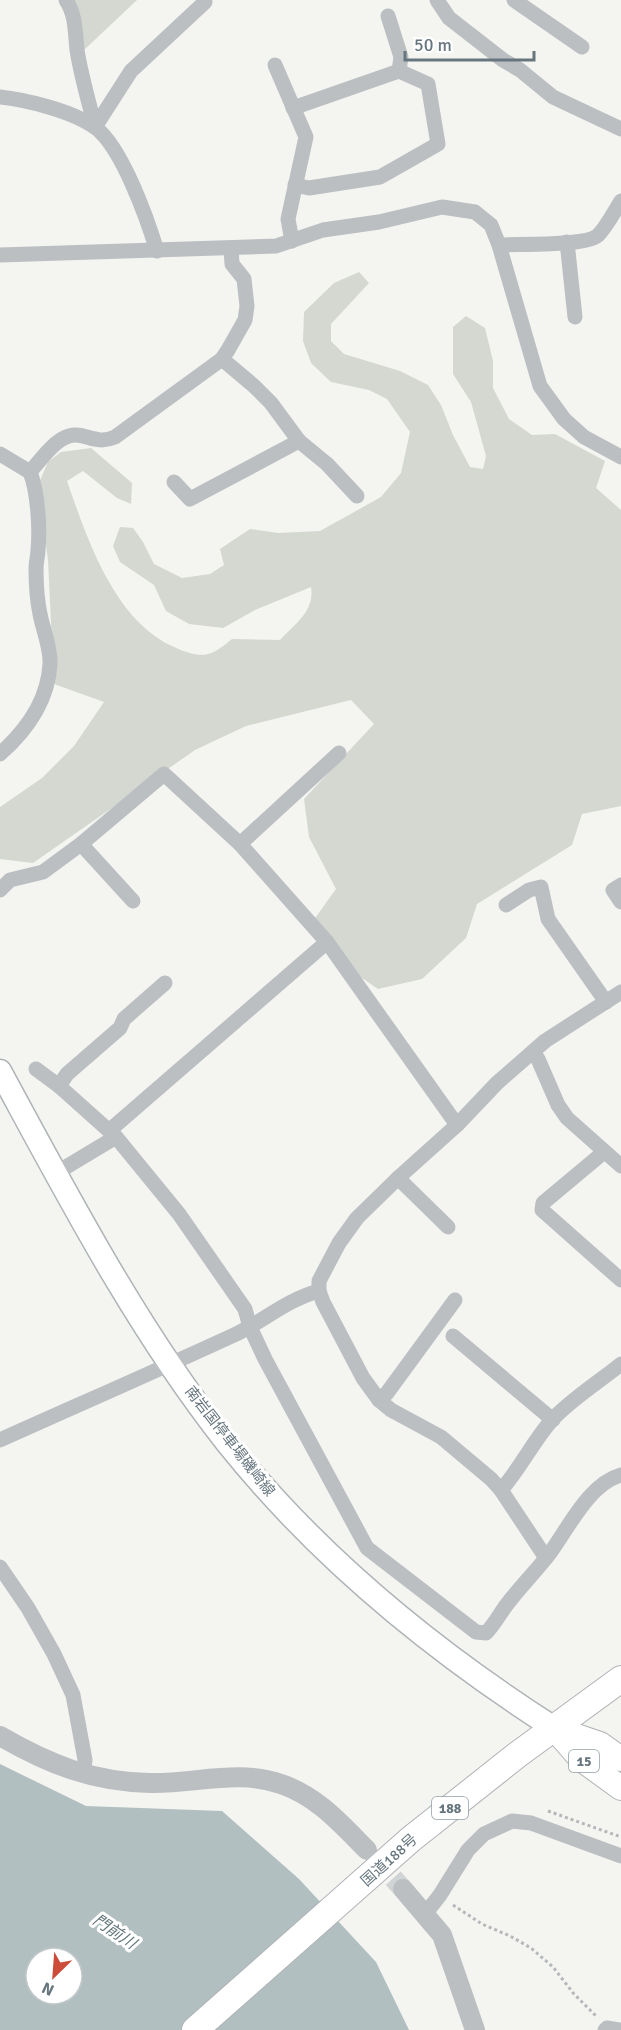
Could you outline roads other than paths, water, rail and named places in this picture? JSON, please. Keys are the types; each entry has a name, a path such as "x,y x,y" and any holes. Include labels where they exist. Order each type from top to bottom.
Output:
{"highway":[{"name":"国道188号","path":"195,2030 411,1839 621,1679"}],"main road":[{"name":"南岩国停車場磯崎線","path":"0,1071 117,1281 171,1365 227,1442 273,1495 373,1595 496,1690 554,1728"},
{"name":"15","path":"554,1728 600,1744 621,1759"},
{"name":"15","path":"554,1728 581,1759 621,1788"}],"street":[{"path":"66,0 71,8 76,30 77,50 95,128"},
{"path":"437,0 449,18 553,97 621,129"},
{"path":"514,0 582,48"},
{"path":"95,128 131,71 205,2"},
{"path":"388,16 401,57 399,72"},
{"path":"274,65 306,137 288,219 292,241"},
{"path":"293,108 399,72 428,84 438,144 380,177 309,188 295,184"},
{"path":"0,97 22,99 69,114 95,128 109,141 132,184 157,250"},
{"path":"499,245 589,239 597,236 621,201"},
{"path":"0,255 276,246 323,230 379,222 442,207 475,212 491,225 499,245 540,387 564,419 584,437 621,457"},
{"path":"567,242 575,317"},
{"path":"30,472 57,444 69,436 100,441 116,437 222,359 245,320 247,306 244,279 232,264 231,248"},
{"path":"222,359 271,403 299,441 327,464 357,496"},
{"path":"174,482 190,499 299,441"},
{"path":"0,454 30,472 33,481 39,548 36,566 40,612 50,662 38,711 0,754"},
{"path":"240,844 339,753"},
{"path":"0,890 10,880 43,872 81,844 164,774 240,844 327,942 457,1125"},
{"path":"81,844 133,902"},
{"path":"621,885 613,890 621,902"},
{"path":"506,905 529,890 541,887 548,919 606,1002"},
{"path":"56,1173 113,1133 327,942"},
{"path":"59,1086 67,1074 120,1028 124,1019 165,983"},
{"path":"546,1558 501,1490 441,1437 391,1410 379,1400 363,1378 319,1291 319,1281 339,1242 357,1218 457,1125 497,1083 545,1041 621,992"},
{"path":"533,1052 558,1106 567,1118 621,1166"},
{"path":"36,1069 113,1133 179,1214 231,1287 245,1309 250,1328 264,1359 367,1548 476,1632 486,1633 600,1485 621,1475"},
{"path":"604,1152 543,1203 542,1210 621,1280"},
{"path":"398,1178 448,1227"},
{"path":"0,1440 171,1365 250,1328 304,1295 319,1291"},
{"path":"379,1400 454,1300"},
{"path":"453,1336 553,1420"},
{"path":"501,1490 529,1449 553,1420 621,1364"},
{"path":"0,1567 54,1654 72,1695 85,1760 83,1774"},
{"path":"0,1736 52,1764 83,1774 121,1781 152,1783 235,1776 282,1784 320,1804 367,1850"},
{"path":"425,1914 440,1895 468,1850 484,1834 512,1821 531,1823 621,1856"},
{"path":"403,1889 442,1935 475,2030"}],"water":[{"name":"門前川","path":"0,1764 86,1806 222,1811 299,1879 376,1962 409,2030 0,2030"}],"tunnel":[{"path":"373,1856 403,1889"}]}
